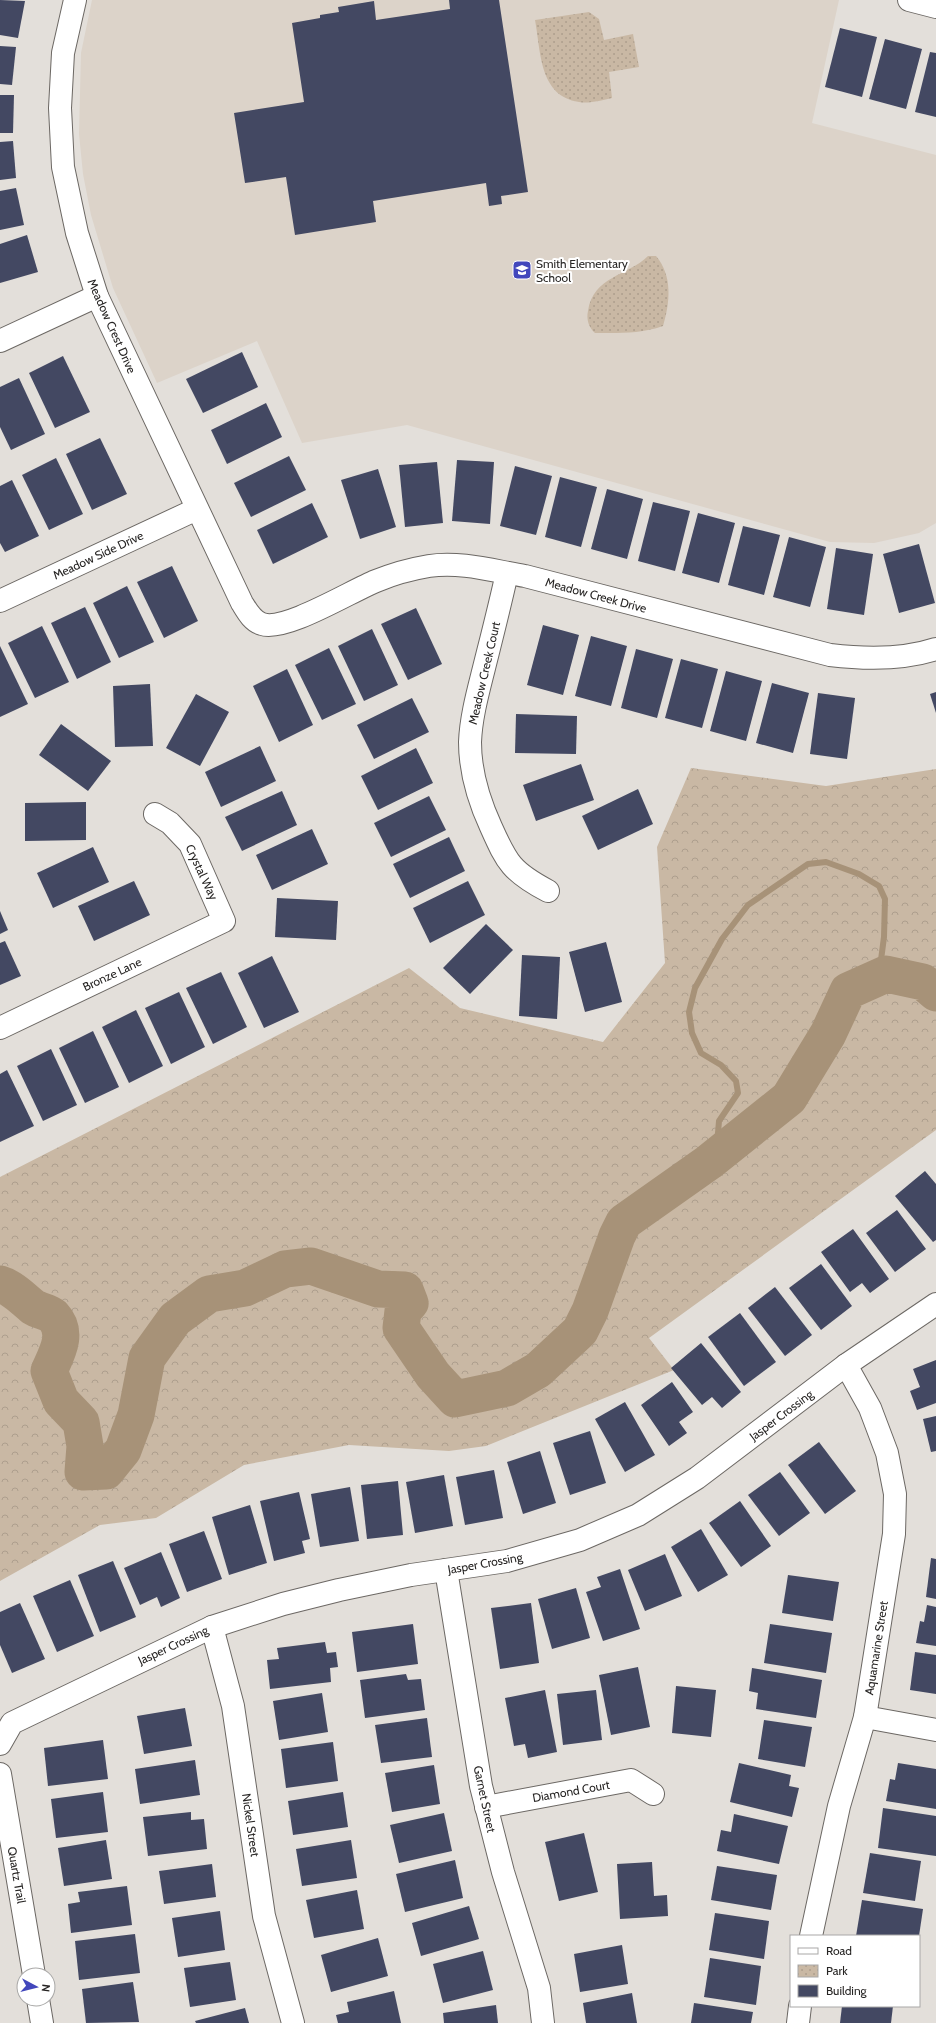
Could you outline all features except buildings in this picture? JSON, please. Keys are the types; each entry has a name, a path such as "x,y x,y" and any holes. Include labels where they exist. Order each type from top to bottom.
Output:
{"street":[{"name":"Meadow Crest Drive","path":"76,0 63,53 60,108 63,166 77,233 97,296 197,509 242,603 252,618 262,624"},
{"path":"909,0 936,7"},
{"path":"0,341 97,296"},
{"name":"Meadow Side Drive","path":"0,601 197,509"},
{"name":"Meadow Creek Drive","path":"262,624 286,623 377,580 413,569 448,565 466,566 507,573 830,655 860,659 914,654 936,649"},
{"name":"Meadow Creek Court","path":"507,573 474,710 470,744 472,762 480,799 505,858 513,868 526,879 548,891"},
{"name":"Crystal Way","path":"154,814 170,823 190,844 224,921"},
{"name":"Bronze Lane","path":"0,1028 224,921"},
{"name":"Jasper Crossing","path":"0,1744 12,1723 212,1627 283,1604 339,1590 446,1570 507,1561 572,1542 638,1515 703,1473 846,1365 936,1304"},
{"name":"Aquamarine Street","path":"811,1935 840,1806 865,1717 894,1534 896,1494 887,1453 870,1408 846,1365"},
{"name":"Garnet Street","path":"446,1570 481,1786 503,1872 539,1988 544,2023"},
{"name":"Nickel Street","path":"212,1627 233,1706 264,1916 293,2023"},
{"path":"865,1717 936,1730"},
{"name":"Quartz Trail","path":"0,1774 33,1967"},
{"name":"Diamond Court","path":"486,1806 631,1780 653,1794"},
{"path":"39,2007 42,2023"},
{"path":"798,2023 800,2007"}],"shaded area":[{"name":"Smith Elementary School","path":"92,0 839,0 812,123 936,155 936,523 919,533 874,543 830,542 407,425 302,443 257,341 157,383 113,288 91,215 83,174 79,134 81,53"}],"green space":[{"path":"589,12 599,19 604,40 633,34 639,67 609,72 612,98 596,102 579,102 566,98 556,91 549,82 544,71 541,58 535,20"},
{"path":"648,256 656,256 668,281 667,308 663,326 638,332 595,333 588,323 587,314 591,299 597,290 604,283 640,263"},
{"path":"691,768 826,786 936,769 936,1130 649,1338 674,1370 486,1446 449,1451 349,1445 244,1465 156,1518 100,1525 0,1581 0,1177 409,968 460,1008 603,1042 665,963 657,847"}],"waterway":[{"path":"716,1157 719,1121 738,1093 736,1081 721,1065 701,1053 692,1033 689,1012 695,988 722,939 748,905 808,864 826,862 859,874 879,886 885,899 884,937 881,960 886,974"},
{"path":"0,1284 14,1291 33,1307 53,1316 58,1323 61,1336 60,1343 49,1371 61,1401 81,1422 85,1446 83,1472 106,1471 123,1450 136,1415 147,1358 175,1319 209,1294 245,1288 285,1269 311,1266 378,1289 405,1290 410,1303 403,1311 401,1328 433,1375 455,1399 507,1388 538,1370 580,1331 590,1311 617,1236 624,1222 709,1162 789,1098 828,1034 848,991 886,974 923,982 936,993"}],"place":[{"name":"Smith Elementary School","path":"522,270"}]}
